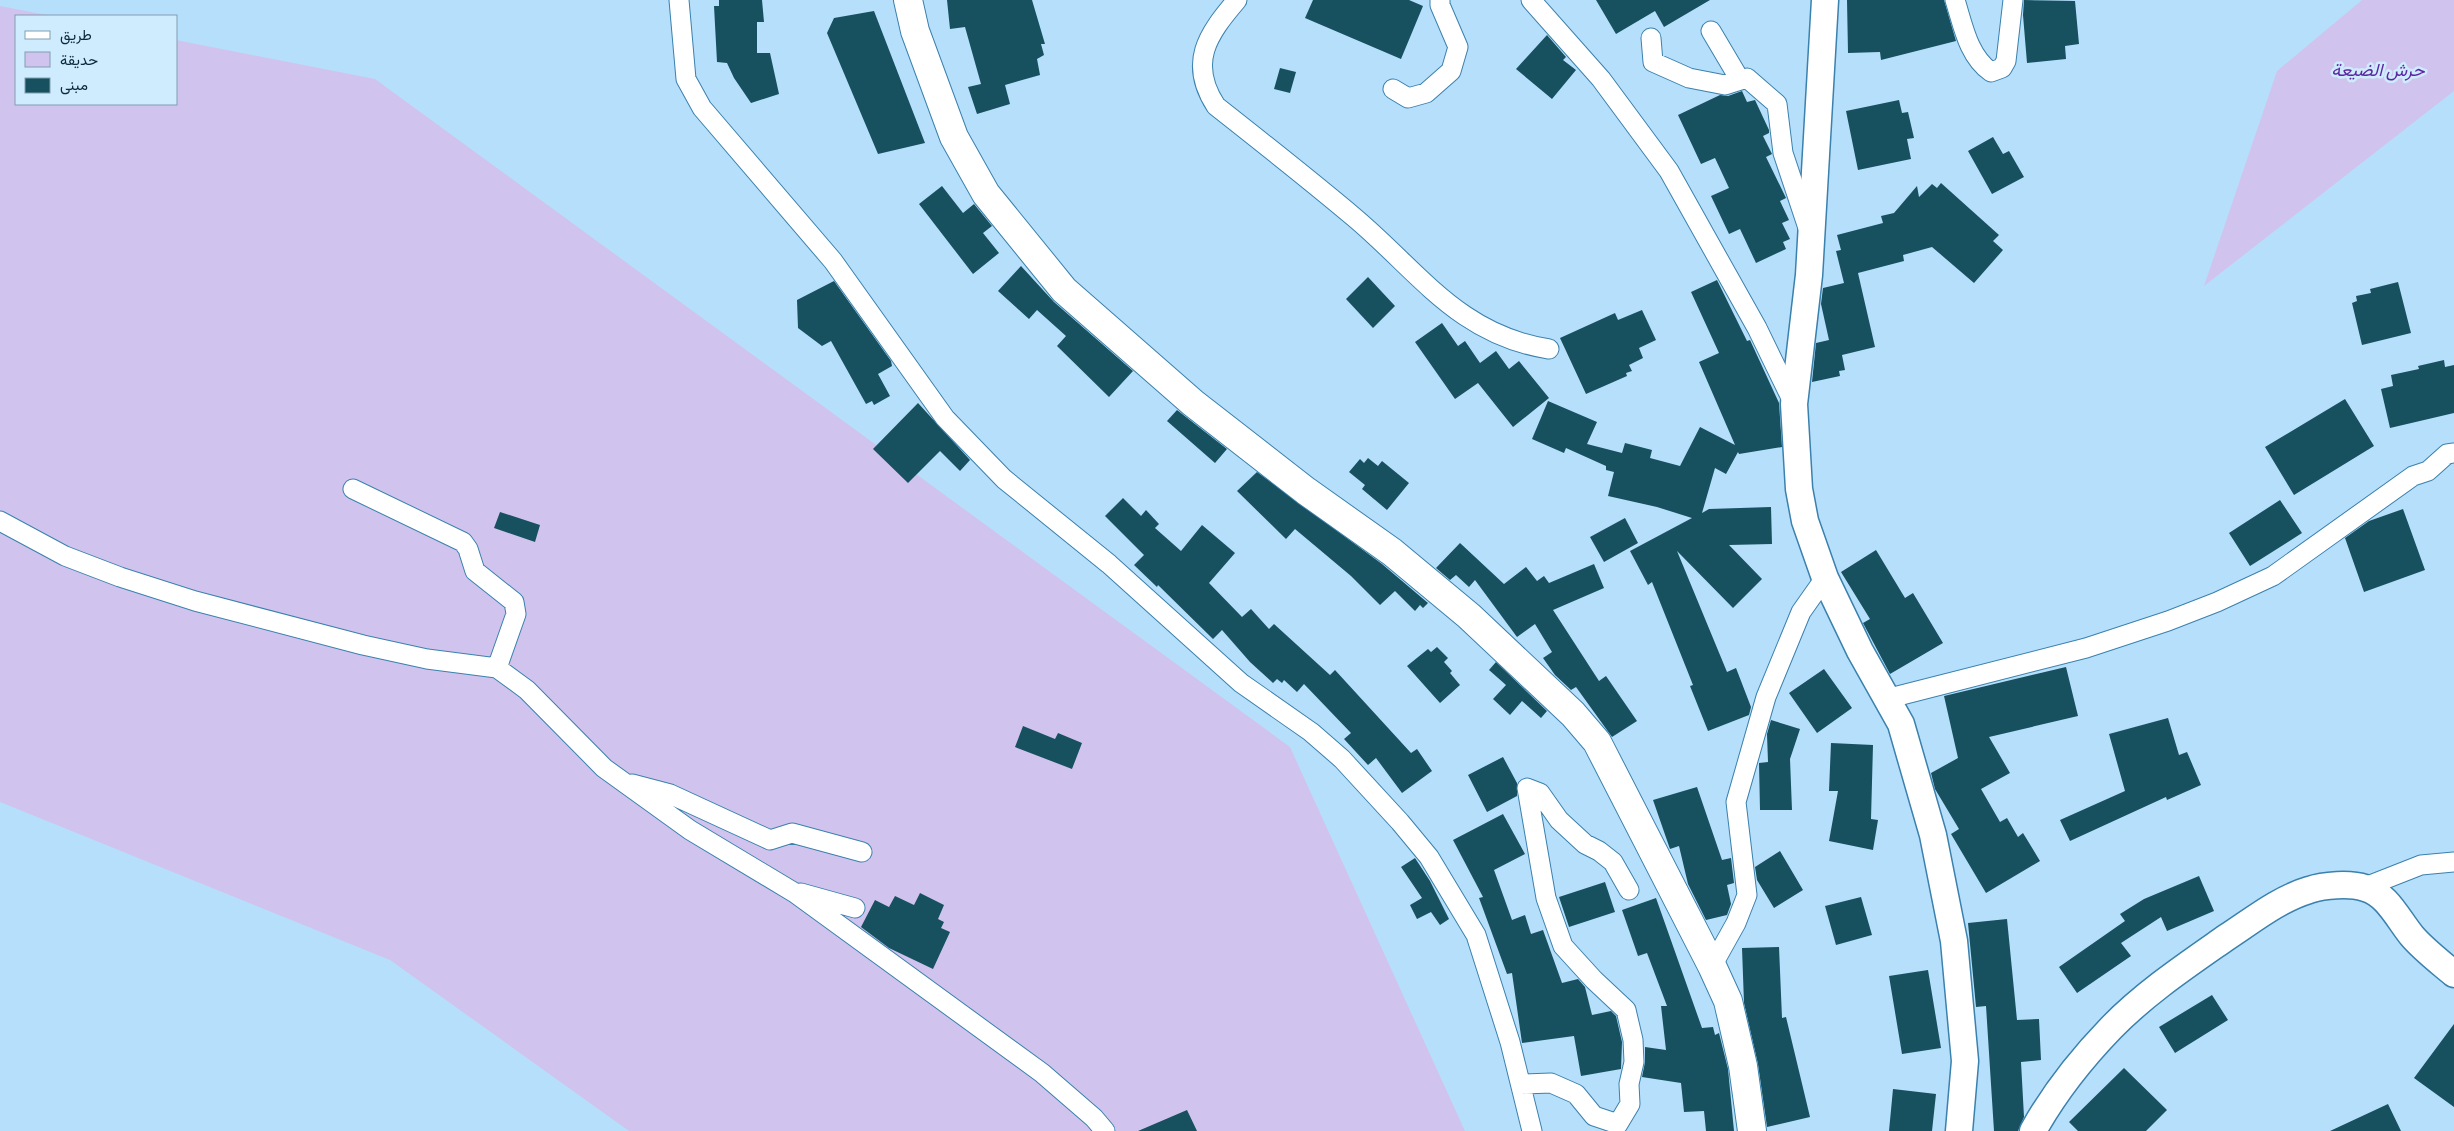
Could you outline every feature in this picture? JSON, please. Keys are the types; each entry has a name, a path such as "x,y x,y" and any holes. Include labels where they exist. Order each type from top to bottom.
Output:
{"main road":[{"path":"908,0 918,40 954,137 986,194 1047,269 1080,305 1193,403 1306,491 1392,552 1468,616 1573,714 1597,742 1712,966 1728,1002 1743,1066 1752,1131"}],"street":[{"path":"679,0 686,79 702,108 833,261 945,418 1004,479 1109,564 1241,682 1311,732 1342,759 1400,822 1428,856 1476,935 1521,1084 1532,1131"},
{"path":"1237,0 1209,36 1204,47 1203,78 1208,94 1216,106 1357,220 1428,286 1478,326 1513,342 1549,349"},
{"path":"1394,89 1408,98 1426,93 1451,71 1458,47 1440,5 1440,0"},
{"path":"1530,0 1601,79 1669,171 1757,328 1794,404"},
{"path":"1825,0 1812,239 1794,404 1799,489 1805,521 1825,578 1837,605 1901,724 1933,835 1947,896 1954,941 1965,1061 1959,1131"},
{"path":"1955,0 1979,64 1990,72 2002,68 2006,61 2013,0"},
{"path":"1711,31 1740,80"},
{"path":"1650,38 1653,62 1689,78 1725,85 1747,78 1777,104 1783,152 1812,239"},
{"path":"1886,699 2086,648 2168,621 2225,598 2274,576 2413,476 2428,471 2447,454 2454,453"},
{"path":"353,489 464,542 475,571 514,602 516,614 497,668"},
{"path":"0,521 65,556 120,577 195,601 363,645 427,659 497,668 526,690 604,768 690,830 788,889 1042,1073 1094,1118 1105,1131"},
{"path":"1712,966 1736,923 1747,895 1736,802 1766,697 1801,612 1825,578"},
{"path":"604,768 637,787 670,794 770,840 792,832 862,852"},
{"path":"1521,1084 1551,1083 1576,1094 1594,1116 1618,1124 1630,1104 1629,1084 1634,1062 1626,1010 1594,980 1563,946 1546,898 1528,788 1540,793 1559,820 1585,844 1599,851 1613,862 1629,890"},
{"path":"2033,1131 2043,1114 2092,1048 2112,1027 2148,995 2255,918 2293,896 2310,889 2343,886 2365,887 2421,865 2454,862"},
{"path":"2365,887 2380,895 2413,937 2454,974"},
{"path":"788,889 855,908"}],"green space":[{"name":"حرش الضيعة","path":"2362,0 2454,0 2454,91 2204,286 2277,71"},
{"path":"0,6 47,15 15,15 15,105 178,105 178,40 375,79 1290,747 1465,1131 629,1131 390,960 0,802"}],"building":[{"path":"719,0 762,0 764,22 757,22 757,53 770,53 779,94 751,103 734,78 727,63 717,62 714,6 719,6"},
{"path":"947,0 1032,0 1045,44 1041,44 1044,55 1037,59 1040,75 1005,85 1010,104 977,114 968,87 981,84 965,27 950,29"},
{"path":"1313,0 1409,0 1423,6 1401,59 1305,18"},
{"path":"1596,0 1710,0 1664,27 1655,11 1616,34"},
{"path":"1847,0 1944,0 1956,41 1881,60 1880,52 1848,53"},
{"path":"2024,0 2075,1 2079,44 2065,46 2066,59 2027,63 2023,15"},
{"path":"874,11 925,143 878,154 827,33 834,18"},
{"path":"1547,35 1566,57 1563,60 1576,70 1552,99 1516,69"},
{"path":"1280,68 1296,72 1290,93 1274,89"},
{"path":"1742,91 1747,102 1755,100 1769,130 1769,133 1763,136 1772,154 1766,157 1786,198 1780,201 1789,220 1782,223 1790,239 1783,242 1786,249 1756,263 1740,229 1729,234 1711,196 1729,188 1715,158 1701,164 1678,115 1720,95 1728,96"},
{"path":"1899,100 1902,113 1908,112 1914,138 1907,139 1911,159 1858,170 1846,111"},
{"path":"1993,137 2003,154 2009,151 2024,177 1992,194 1968,151"},
{"path":"1941,183 1999,235 1993,241 2003,250 1974,283 1932,247 1903,255 1904,261 1858,273 1875,347 1842,355 1845,370 1839,371 1840,376 1812,382 1816,343 1829,340 1821,304 1823,288 1844,283 1836,251 1841,250 1837,235 1883,223 1881,216 1894,213 1917,186 1919,197 1932,184 1937,188"},
{"path":"942,186 963,213 974,204 992,226 983,233 999,253 973,274 919,204"},
{"path":"1021,266 1054,302 1133,371 1109,397 1057,346 1066,336 1037,310 1029,319 998,291"},
{"path":"1368,277 1395,306 1373,328 1346,299"},
{"path":"1717,280 1747,341 1750,340 1779,403 1782,447 1739,454 1738,452 1726,474 1715,468 1702,513 1709,509 1771,507 1772,544 1729,545 1762,579 1733,608 1677,551 1727,672 1736,668 1751,707 1749,715 1708,731 1690,686 1693,685 1652,582 1648,585 1630,551 1692,518 1657,507 1608,496 1614,472 1606,470 1606,466 1566,448 1564,453 1532,439 1548,401 1597,422 1587,444 1622,453 1625,443 1652,450 1650,458 1680,466 1700,427 1735,445 1699,362 1719,353 1691,292"},
{"path":"834,281 891,361 892,366 878,374 890,396 874,405 872,401 866,404 831,341 822,346 798,328 797,300"},
{"path":"2398,282 2411,333 2362,345 2352,303 2357,301 2356,296 2371,293 2370,289"},
{"path":"1642,310 1656,340 1639,348 1643,358 1629,365 1632,371 1626,373 1627,376 1586,394 1560,338 1615,313 1618,320"},
{"path":"1442,323 1458,346 1465,341 1480,363 1496,351 1509,369 1519,361 1549,398 1513,427 1478,383 1455,399 1415,342"},
{"path":"2444,360 2445,367 2454,365 2454,413 2390,428 2381,389 2393,386 2391,375 2419,369 2418,366"},
{"path":"2345,399 2374,446 2294,495 2265,447"},
{"path":"918,403 970,460 960,471 940,451 908,483 873,449"},
{"path":"1177,410 1227,449 1215,463 1167,421"},
{"path":"1368,458 1378,466 1382,461 1409,483 1387,510 1362,489 1365,485 1349,472 1360,459 1364,463"},
{"path":"1257,472 1382,564 1428,603 1423,608 1420,605 1415,611 1395,591 1380,605 1351,576 1295,529 1286,539 1237,491"},
{"path":"1123,498 1141,516 1146,510 1159,524 1155,528 1181,551 1202,525 1235,553 1209,583 1242,617 1251,609 1269,629 1274,624 1330,675 1335,670 1411,753 1417,749 1432,771 1402,793 1376,758 1368,765 1344,739 1351,733 1304,684 1297,692 1284,680 1282,683 1277,679 1273,683 1250,662 1222,630 1213,639 1158,585 1157,587 1134,565 1144,555 1105,516"},
{"path":"2280,500 2302,533 2250,566 2229,533"},
{"path":"2403,509 2425,570 2364,592 2345,538 2369,521"},
{"path":"500,512 540,525 535,542 494,528"},
{"path":"1625,518 1638,543 1604,562 1590,537"},
{"path":"1460,543 1504,584 1526,567 1537,581 1544,576 1549,583 1594,564 1604,588 1553,610 1599,681 1606,676 1637,721 1612,737 1576,687 1571,690 1555,675 1543,658 1552,652 1535,624 1517,637 1475,580 1469,587 1456,575 1450,580 1436,568"},
{"path":"1876,550 1905,598 1913,593 1943,643 1890,674 1863,623 1870,619 1841,572"},
{"path":"1437,647 1448,658 1444,662 1460,685 1440,703 1407,666 1428,649 1431,652"},
{"path":"1496,662 1547,711 1541,718 1522,701 1510,715 1493,699 1506,685 1489,670"},
{"path":"2066,667 2078,716 1989,737 2010,773 1981,789 2000,822 2007,818 2018,837 2023,833 2040,861 1986,893 1951,834 1959,829 1935,789 1931,773 1958,758 1944,696"},
{"path":"1824,669 1852,708 1817,733 1789,693"},
{"path":"2168,718 2179,755 2187,752 2201,785 2167,800 2166,797 2070,841 2060,820 2125,791 2109,734"},
{"path":"1771,720 1800,729 1790,759 1792,810 1760,810 1759,763 1768,762 1767,734"},
{"path":"1023,726 1055,739 1058,733 1082,743 1072,769 1015,747"},
{"path":"1831,743 1873,745 1871,819 1878,820 1873,850 1829,841 1838,791 1829,791"},
{"path":"1503,757 1517,783 1517,796 1487,812 1468,775"},
{"path":"1697,787 1722,860 1731,858 1734,883 1727,885 1731,904 1727,915 1706,920 1688,884 1679,846 1670,849 1653,800"},
{"path":"1503,814 1525,854 1494,870 1512,920 1525,915 1531,934 1543,930 1562,983 1578,979 1585,987 1592,1015 1611,1011 1616,1016 1622,1042 1621,1069 1581,1076 1574,1036 1522,1043 1512,973 1507,974 1479,898 1483,897 1453,840"},
{"path":"1780,851 1803,890 1774,908 1757,880 1755,867"},
{"path":"1415,858 1430,881 1449,919 1440,925 1431,912 1417,919 1410,905 1422,898 1401,867"},
{"path":"2199,876 2214,911 2167,931 2161,917 2121,943 2131,956 2077,993 2059,967 2125,921 2120,914 2144,899"},
{"path":"1605,882 1615,912 1569,927 1559,897"},
{"path":"920,893 944,905 938,919 944,922 941,928 950,932 933,969 889,948 861,927 875,900 889,907 895,896 914,905"},
{"path":"1861,897 1872,935 1836,945 1825,906"},
{"path":"1656,898 1702,1028 1713,1027 1715,1035 1719,1033 1728,1069 1734,1131 1706,1131 1704,1111 1684,1112 1681,1083 1642,1077 1645,1047 1666,1050 1661,1006 1667,1006 1647,953 1638,956 1622,910"},
{"path":"2007,919 2017,1020 2039,1019 2041,1060 2021,1062 2024,1117 2018,1131 1994,1131 1986,1006 1976,1007 1968,923"},
{"path":"1779,947 1782,1018 1786,1017 1810,1117 1767,1127 1758,1064 1744,1003 1742,948"},
{"path":"1928,970 1941,1048 1902,1054 1889,976"},
{"path":"2212,995 2228,1020 2175,1053 2159,1027"},
{"path":"2454,1024 2454,1107 2414,1078"},
{"path":"2124,1068 2167,1110 2146,1131 2078,1131 2069,1122"},
{"path":"1893,1089 1936,1094 1932,1131 1889,1131"},
{"path":"2388,1104 2401,1131 2330,1131"},
{"path":"1187,1110 1197,1131 1138,1131"}]}
